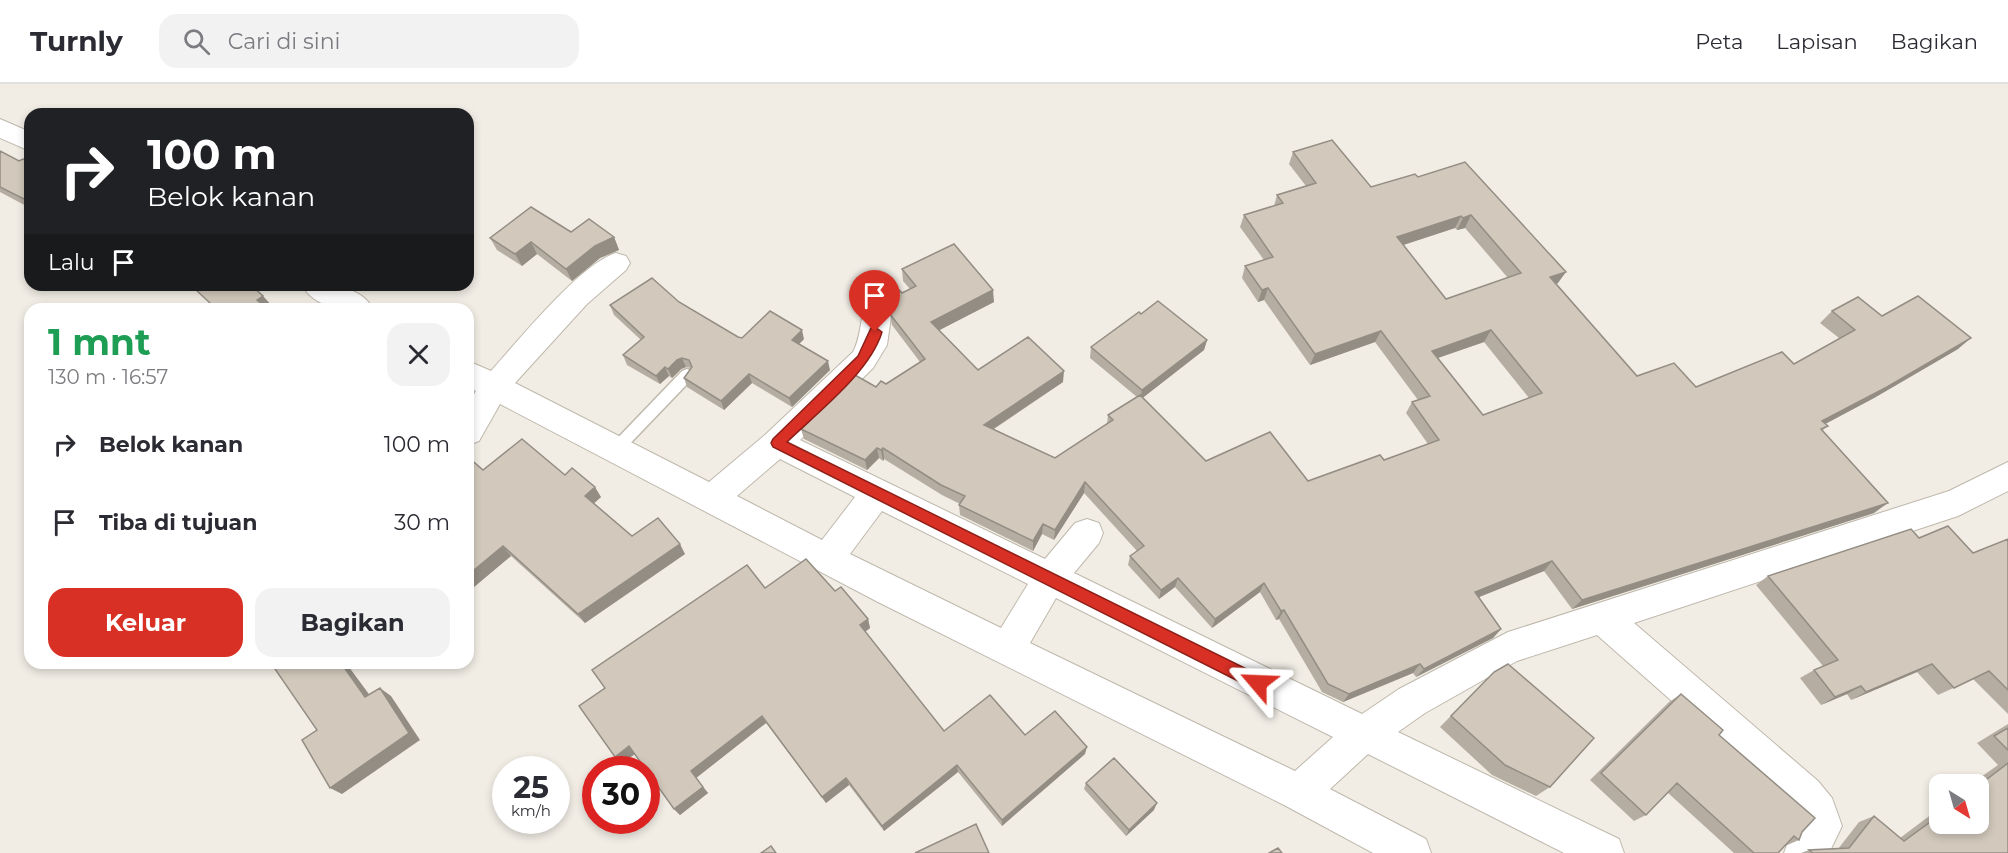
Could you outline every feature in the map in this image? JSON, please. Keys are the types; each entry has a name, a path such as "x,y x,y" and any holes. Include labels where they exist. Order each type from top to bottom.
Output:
{"street":[{"path":"0,128 24,139"},
{"path":"474,408 481,380 616,263"},
{"path":"326,291 348,303"},
{"path":"718,491 765,452 863,360 872,345 878,309"},
{"path":"481,380 615,450 718,491 832,553 1011,642 1310,783 1405,851"},
{"path":"765,452 1043,589 1357,739 1605,853"},
{"path":"1310,783 1357,739 1412,701 1508,648 1958,502 2008,476"},
{"path":"832,553 869,502"},
{"path":"1011,642 1043,589 1087,533"},
{"path":"1603,618 1805,794 1819,811 1823,826 1815,841 1803,853"}],"lane":[{"path":"615,450 687,375"}],"building":[{"path":"1332,140 1371,187 1415,174 1418,177 1465,162 1566,272 1550,277 1637,376 1674,363 1696,387 1782,352 1794,364 1855,330 1832,311 1858,297 1882,316 1918,296 1971,338 1887,387 1822,421 1828,426 1821,429 1888,503 1582,600 1552,561 1475,592 1501,629 1424,669 1420,664 1349,694 1328,684 1284,610 1281,611 1264,583 1215,619 1178,578 1161,590 1130,556 1144,546 1085,482 1055,530 1043,524 1033,541 959,505 965,496 941,485 883,448 881,450 877,448 865,460 801,429 855,375 876,387 881,381 886,384 925,359 890,314 893,298 888,288 874,284 885,275 902,293 916,286 902,269 954,244 993,290 931,322 978,370 1028,337 1064,371 984,425 1055,458 1113,420 1108,415 1140,395 1206,461 1270,432 1308,481 1380,455 1384,460 1439,440 1412,402 1430,396 1381,331 1315,354 1268,288 1262,290 1245,266 1273,257 1244,215 1283,203 1277,195 1316,183 1293,152","holes":["1471,215 1521,273 1446,299 1397,237 1461,216 1463,218","1491,330 1542,393 1483,415 1432,351"]},
{"path":"0,151 19,161 24,159 24,199 0,187"},
{"path":"531,207 571,232 589,219 614,237 595,246 566,269 531,242 515,254 490,238"},
{"path":"652,278 679,302 738,337 742,338 770,311 802,330 792,340 828,361 789,398 749,374 721,401 684,378 692,367 689,360 682,358 668,369 665,367 656,376 623,355 644,337 610,305"},
{"path":"197,291 258,291 263,296 257,300 260,303 210,303"},
{"path":"1158,301 1207,340 1142,390 1091,347"},
{"path":"522,439 565,475 572,468 595,487 585,496 632,536 658,518 680,544 578,614 503,546 474,570 474,462 483,470"},
{"path":"1948,526 1973,553 2008,539 2008,690 1989,671 1954,688 1932,664 1866,692 1861,686 1835,697 1814,670 1838,660 1768,576 1911,529 1919,538"},
{"path":"806,559 835,591 841,587 868,619 860,625 944,731 990,695 1025,735 1055,711 1087,747 1002,820 957,765 882,826 846,778 822,797 762,716 691,771 703,787 674,809 660,789 660,756 636,756 629,746 614,756 579,706 605,688 592,670 747,565 765,588"},
{"path":"1508,664 1594,738 1550,787 1505,765 1451,716 1494,672"},
{"path":"275,669 345,669 365,697 380,688 409,733 330,788 302,740 317,730"},
{"path":"1681,694 1723,730 1719,735 1815,818 1802,832 1799,840 1794,836 1778,853 1754,853 1677,783 1646,815 1601,773"},
{"path":"2008,728 2008,750 1994,736"},
{"path":"1114,758 1157,803 1129,830 1086,783"},
{"path":"2008,763 2008,853 1813,853 1809,850 1849,848 1874,816 1904,841 1929,823 1929,834 1989,834 1989,778"},
{"path":"976,824 989,853 915,853"},
{"path":"771,846 776,853 761,853"},
{"path":"1278,848 1282,853 1269,853"}],"route":[{"path":"875,332 872,345 863,360 777,443 1258,683"}]}
